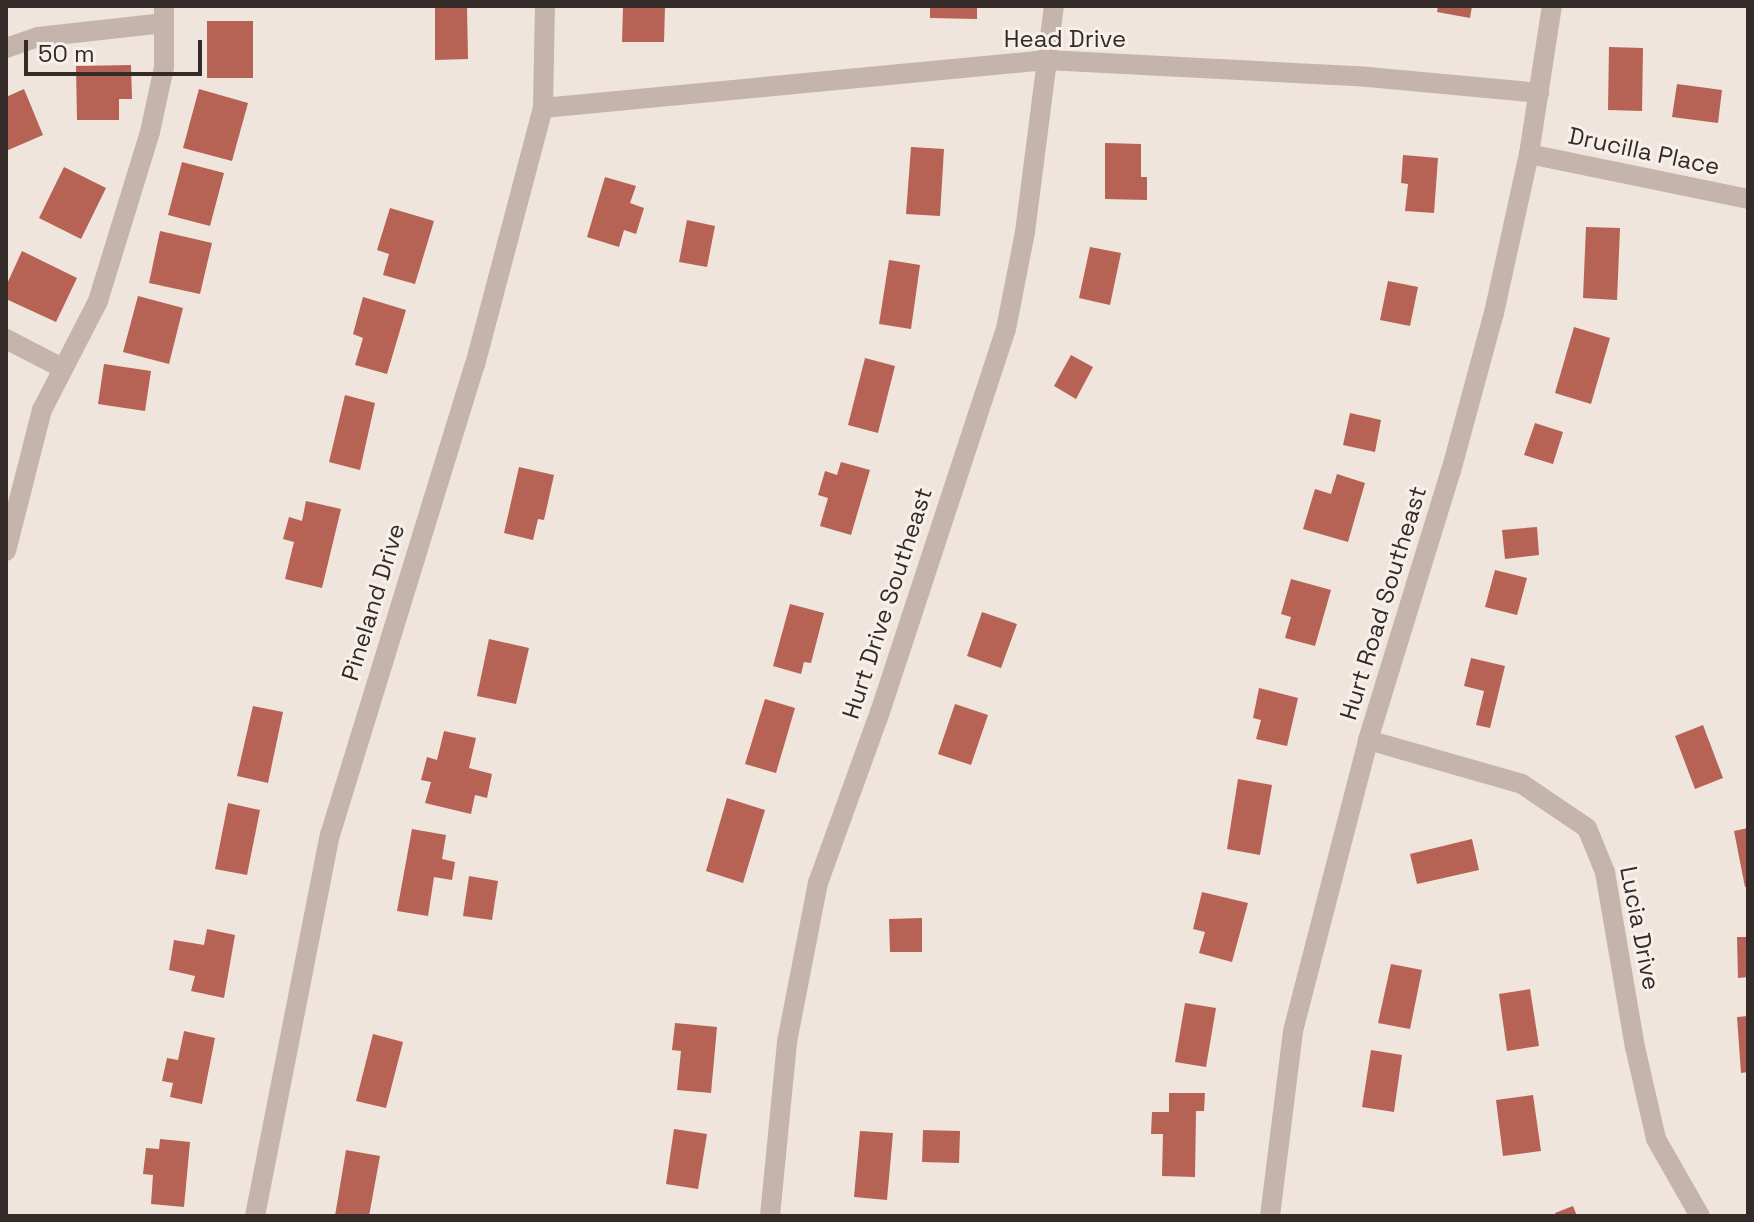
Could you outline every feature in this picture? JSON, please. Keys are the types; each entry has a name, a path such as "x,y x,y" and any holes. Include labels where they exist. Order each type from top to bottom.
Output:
{"street":[{"name":"Pineland Drive","path":"255,1216 330,835 475,365 543,108 545,6"},
{"name":"Hurt Drive Southeast","path":"770,1216 787,1042 818,883 880,712 1006,329 1025,232 1054,6"},
{"name":"Hurt Road Southeast","path":"1270,1216 1293,1031 1368,740 1472,395 1529,154 1552,6"},
{"path":"6,48 38,37 164,14 164,67 150,132 98,301 42,410 6,551"},
{"name":"Head Drive","path":"543,108 1047,60 1368,77 1539,93"},
{"name":"Drucilla Place","path":"1529,154 1748,199"},
{"path":"6,339 62,368"},
{"name":"Lucia Drive","path":"1368,740 1522,784 1587,828 1605,872 1635,1047 1656,1139 1700,1216"}],"building":[{"path":"435,6 467,6 468,59 435,60"},
{"path":"623,6 665,6 664,42 622,42"},
{"path":"930,6 977,6 977,19 930,18"},
{"path":"1438,6 1472,6 1470,18 1437,12"},
{"path":"207,21 253,21 253,78 207,78"},
{"path":"1609,47 1643,48 1642,111 1608,110"},
{"path":"131,65 132,99 119,99 119,120 77,120 76,66"},
{"path":"1677,84 1722,90 1718,123 1672,117"},
{"path":"24,89 43,135 6,151 6,97"},
{"path":"199,89 248,103 232,161 183,148"},
{"path":"1105,143 1141,144 1141,177 1147,177 1147,200 1105,199"},
{"path":"911,147 944,149 940,216 906,214"},
{"path":"1403,155 1438,158 1434,213 1405,211 1408,184 1401,183"},
{"path":"182,162 224,173 210,226 168,215"},
{"path":"64,167 106,188 81,239 39,218"},
{"path":"605,177 636,186 630,203 644,208 636,234 624,230 619,247 587,237"},
{"path":"390,208 434,221 415,284 383,275 389,254 377,250"},
{"path":"687,220 715,226 707,267 679,262"},
{"path":"1586,227 1620,228 1617,300 1583,298"},
{"path":"160,231 212,243 200,294 149,283"},
{"path":"1090,247 1121,253 1110,305 1079,298"},
{"path":"22,251 77,278 56,322 6,299 6,286"},
{"path":"889,260 920,265 911,329 879,324"},
{"path":"1388,281 1418,287 1410,326 1380,320"},
{"path":"138,296 183,308 169,364 123,352"},
{"path":"363,297 406,310 387,374 355,365 363,338 353,334"},
{"path":"1574,327 1610,338 1591,404 1555,393"},
{"path":"1071,355 1093,367 1076,399 1054,386"},
{"path":"865,358 895,366 878,433 848,425"},
{"path":"104,364 151,371 145,411 98,404"},
{"path":"345,395 375,403 360,470 329,462"},
{"path":"1350,413 1381,420 1375,452 1343,445"},
{"path":"1535,423 1563,432 1553,464 1524,455"},
{"path":"841,462 870,470 851,535 820,526 828,498 818,495 825,471 837,475"},
{"path":"519,467 554,475 544,520 538,519 533,540 504,533"},
{"path":"1337,474 1365,483 1348,542 1303,529 1315,489 1331,494"},
{"path":"306,501 341,509 322,588 285,579 294,542 283,539 289,517 302,521"},
{"path":"1537,527 1539,555 1505,559 1502,530"},
{"path":"1495,570 1527,578 1517,615 1485,607"},
{"path":"1291,579 1331,590 1315,646 1285,638 1291,617 1281,614"},
{"path":"790,604 824,613 811,663 804,662 801,674 773,666"},
{"path":"982,612 1017,624 1001,668 967,656"},
{"path":"489,639 529,648 516,704 477,696"},
{"path":"1471,658 1505,666 1490,728 1476,725 1484,691 1464,686"},
{"path":"1259,688 1298,698 1287,746 1256,739 1261,720 1253,718"},
{"path":"765,699 795,708 776,773 745,764"},
{"path":"955,704 988,715 971,765 938,754"},
{"path":"253,706 283,712 268,783 237,776"},
{"path":"1703,725 1723,778 1695,789 1675,736"},
{"path":"444,731 476,738 469,768 492,774 487,798 475,795 471,814 425,803 431,782 421,780 427,757 437,760"},
{"path":"1238,779 1272,785 1260,855 1227,849"},
{"path":"727,798 765,810 743,883 706,871"},
{"path":"228,803 260,810 247,875 215,869"},
{"path":"1748,828 1748,886 1745,887 1734,831"},
{"path":"412,829 446,835 442,859 455,862 452,880 434,877 428,916 397,911"},
{"path":"1472,839 1479,870 1417,884 1410,854"},
{"path":"469,876 498,881 492,920 463,916"},
{"path":"1202,892 1248,903 1232,962 1199,953 1205,932 1193,929"},
{"path":"922,918 922,952 890,952 889,919"},
{"path":"207,929 235,935 224,998 191,991 195,976 169,970 174,940 204,945"},
{"path":"1737,937 1748,937 1748,977 1738,978"},
{"path":"1391,964 1422,970 1410,1029 1378,1023"},
{"path":"1530,989 1539,1046 1507,1051 1499,994"},
{"path":"1185,1003 1216,1008 1206,1067 1175,1062"},
{"path":"1748,1016 1748,1072 1741,1073 1737,1017"},
{"path":"675,1023 717,1027 711,1093 677,1090 681,1051 672,1050"},
{"path":"184,1031 215,1038 202,1104 170,1097 173,1083 162,1081 167,1058 178,1060"},
{"path":"373,1034 403,1042 386,1108 356,1101"},
{"path":"1371,1050 1402,1055 1394,1112 1362,1107"},
{"path":"1169,1093 1205,1093 1204,1111 1196,1111 1195,1177 1162,1176 1163,1134 1151,1134 1152,1112 1169,1112"},
{"path":"1533,1095 1541,1151 1503,1156 1496,1100"},
{"path":"674,1129 707,1134 698,1189 666,1184"},
{"path":"923,1130 960,1131 959,1163 922,1162"},
{"path":"860,1131 893,1133 887,1200 854,1197"},
{"path":"160,1139 190,1142 184,1207 151,1204 153,1175 143,1174 146,1148 159,1149"},
{"path":"346,1150 380,1156 369,1216 335,1216"},
{"path":"1573,1206 1577,1216 1556,1216 1555,1213"}]}
